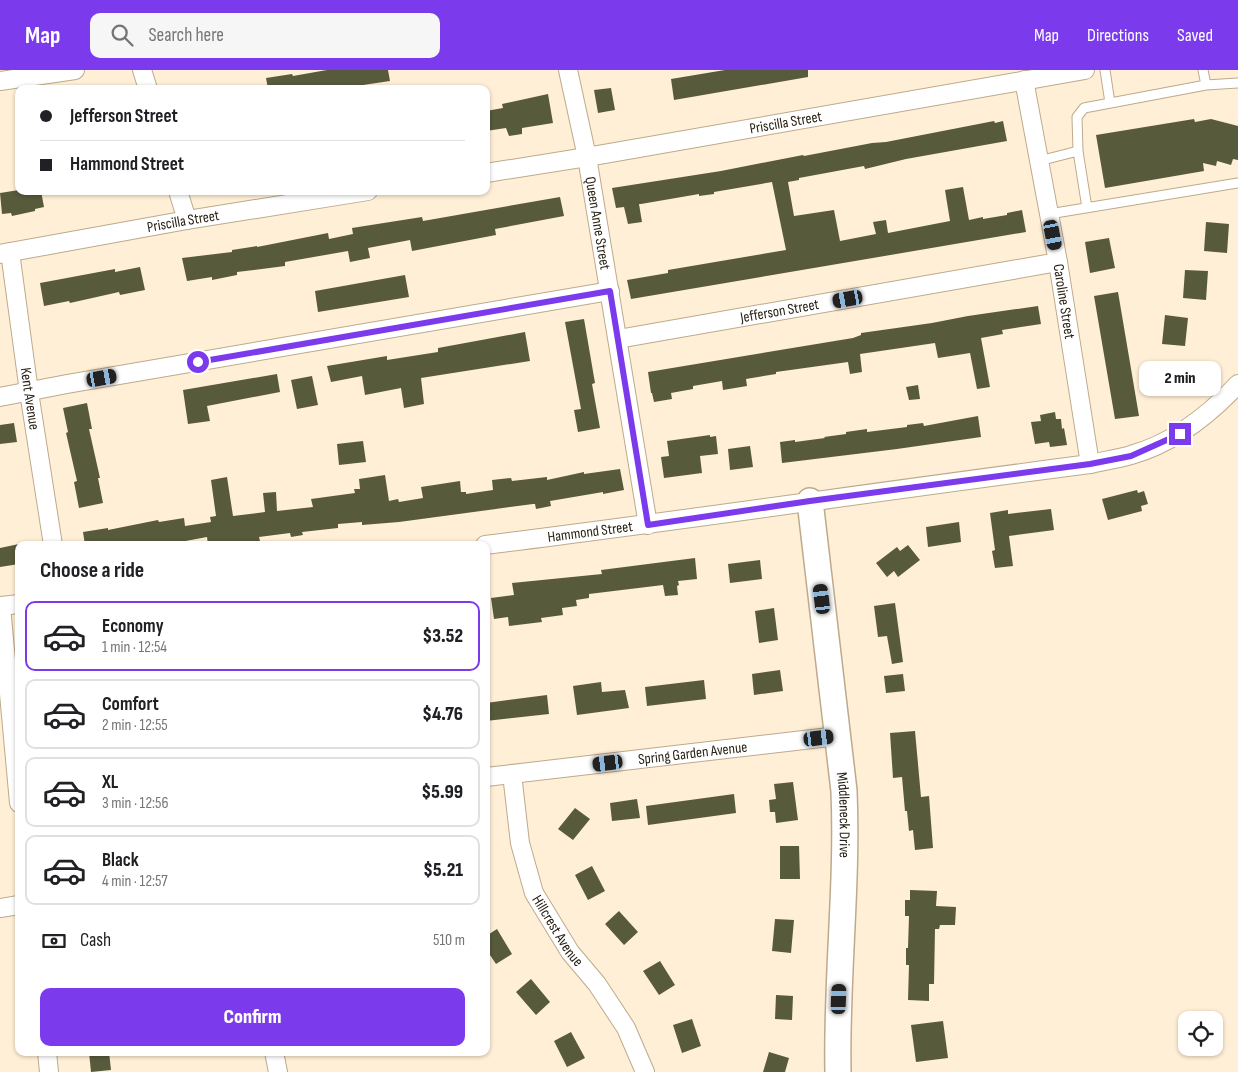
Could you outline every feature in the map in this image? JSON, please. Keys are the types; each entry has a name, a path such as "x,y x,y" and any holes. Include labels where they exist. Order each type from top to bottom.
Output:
{"street":[{"path":"0,81 75,70"},
{"path":"142,70 147,85"},
{"name":"Queen Anne Street","path":"568,70 587,157 648,525"},
{"name":"Priscilla Street","path":"490,172 1085,70"},
{"name":"Caroline Street","path":"1024,80 1058,262 1090,464"},
{"path":"179,195 187,220"},
{"name":"Priscilla Street","path":"5,253 187,220 343,195"},
{"name":"Kent Avenue","path":"5,253 52,541"},
{"name":"Jefferson Street","path":"618,339 1058,262"},
{"path":"0,397 610,291"},
{"name":"Hammond Street","path":"490,544 648,525 810,501 1090,464 1131,456 1180,434 1201,420 1238,384"},
{"name":"Middleneck Drive","path":"810,501 844,791 846,837 838,1018 838,1072"},
{"path":"15,604 0,606 15,761"},
{"name":"Spring Garden Avenue","path":"490,777 838,736"},
{"name":"Hillcrest Avenue","path":"512,774 520,844 534,893 570,952 597,984 626,1028 645,1072"},
{"path":"0,908 15,906"},
{"path":"48,1056 50,1072"},
{"path":"275,1056 278,1072"}],"lane":[{"path":"1105,70 1110,103"},
{"path":"1203,70 1206,85"},
{"path":"1087,208 1078,151 1077,117 1084,108 1206,85 1238,84"},
{"path":"1039,161 1078,151"},
{"path":"1049,214 1238,183"}],"building":[{"path":"327,70 388,70 390,81 363,85 267,85 266,78 292,74 293,76"},
{"path":"725,70 808,70 808,77 674,100 671,79"},
{"path":"611,88 615,110 598,113 594,90"},
{"path":"548,94 553,123 522,128 522,134 509,136 506,128 490,130 490,110 503,108 502,104"},
{"path":"1194,119 1195,122 1211,119 1238,126 1238,160 1233,159 1231,165 1217,161 1216,166 1203,163 1204,171 1105,188 1096,135"},
{"path":"994,121 995,123 1003,121 1007,141 906,159 865,169 864,166 799,178 799,180 788,182 794,216 834,210 840,241 876,234 873,222 886,220 888,233 950,221 945,190 963,187 969,220 1007,215 1007,213 1022,210 1026,232 631,299 627,280 668,273 668,270 786,250 772,182 714,192 714,194 699,196 699,194 639,204 642,222 628,224 624,207 616,208 612,188 721,171"},
{"path":"15,191 15,195 42,195 44,207 12,216 11,213 2,214 0,193"},
{"path":"560,197 564,216 495,229 496,235 412,251 410,240 368,248 370,258 350,262 348,251 285,262 285,266 237,272 237,275 212,280 212,277 187,281 182,258 232,252 232,250 328,233 329,239 353,234 352,228 422,217 423,221"},
{"path":"1206,222 1229,224 1227,253 1204,251"},
{"path":"1109,238 1115,268 1090,273 1085,242"},
{"path":"140,267 145,290 120,295 119,292 70,303 69,301 44,306 40,283 115,269 115,272"},
{"path":"1185,270 1208,271 1206,300 1183,298"},
{"path":"405,275 409,297 318,312 315,291"},
{"path":"1118,292 1139,416 1115,419 1094,296"},
{"path":"1038,306 1041,324 1002,330 1003,334 981,338 990,387 977,389 970,353 938,358 935,343 860,354 862,372 850,374 848,362 776,372 776,374 746,379 747,386 723,390 722,381 693,386 693,389 671,393 672,399 654,402 651,393 648,372 853,338 861,335 861,333"},
{"path":"1165,315 1188,318 1185,346 1162,344"},
{"path":"584,319 595,383 592,384 600,428 578,432 574,410 581,409 565,322"},
{"path":"525,332 530,361 421,378 424,404 404,408 401,388 365,395 362,376 331,382 327,366 387,356 387,360 438,352 438,348"},
{"path":"277,374 280,392 207,406 210,421 188,424 183,390"},
{"path":"312,376 318,405 297,409 291,380"},
{"path":"918,385 920,399 909,400 906,387"},
{"path":"87,403 92,429 89,429 100,478 98,478 103,503 79,508 74,482 77,481 66,433 68,432 63,408"},
{"path":"1055,412 1056,419 1061,419 1067,445 1050,447 1049,442 1035,444 1031,422 1041,421 1040,415"},
{"path":"978,416 981,437 782,463 780,442 825,438 867,429 867,432 923,423 924,426"},
{"path":"14,423 17,442 0,444 0,425"},
{"path":"710,435 710,437 716,436 718,454 700,456 702,473 664,478 661,457 669,456 667,441"},
{"path":"363,441 366,462 339,465 337,444"},
{"path":"750,446 753,467 730,470 728,449"},
{"path":"620,469 624,490 550,501 551,506 536,509 535,504 533,504 399,522 362,525 362,522 338,524 338,528 302,532 303,535 291,537 290,533 259,537 260,541 208,541 207,537 186,541 84,541 83,532 108,528 108,530 158,520 159,522 184,518 185,526 211,522 210,517 216,516 211,480 227,477 233,516 265,512 263,493 276,492 277,511 313,507 311,499 355,493 354,489 360,489 359,479 385,475 389,501 398,499 399,502 423,498 421,487 460,481 461,492 466,492 466,494 493,490 492,480 511,478 512,481 547,477 547,480 584,472 584,474"},
{"path":"1137,490 1138,493 1144,491 1148,504 1141,506 1142,511 1108,520 1102,499"},
{"path":"1051,509 1054,530 1009,536 1013,566 995,568 992,551 995,550 990,513 1008,510 1008,514"},
{"path":"959,522 961,542 928,547 926,527"},
{"path":"15,545 15,565 0,567 0,548"},
{"path":"908,545 920,560 898,577 894,571 887,577 876,563 897,547 900,551"},
{"path":"695,558 697,579 678,581 678,595 665,596 663,585 589,594 589,598 576,600 577,606 562,608 563,615 541,618 542,622 509,626 508,617 494,619 491,598 514,595 512,583 602,574 601,570"},
{"path":"760,560 762,579 730,583 728,564"},
{"path":"895,603 903,662 892,664 887,636 878,637 874,606"},
{"path":"774,608 778,640 759,643 755,611"},
{"path":"780,670 783,691 754,695 752,674"},
{"path":"903,674 905,691 886,693 884,676"},
{"path":"704,680 706,699 647,706 645,687"},
{"path":"601,682 602,692 625,690 629,708 577,715 573,686"},
{"path":"547,695 549,714 490,721 490,702"},
{"path":"915,731 921,797 929,796 933,848 915,850 913,830 909,831 907,811 905,811 902,777 893,778 890,733"},
{"path":"793,782 798,820 776,823 775,812 770,812 769,800 776,799 774,784"},
{"path":"734,794 736,813 648,825 646,806"},
{"path":"637,799 640,818 612,821 610,803"},
{"path":"575,808 590,819 573,840 558,829"},
{"path":"780,846 799,846 800,879 780,879"},
{"path":"592,866 605,891 588,900 575,875"},
{"path":"910,890 937,891 936,906 956,907 955,925 940,925 939,929 935,929 934,984 929,984 929,1001 908,1000 909,965 906,965 906,948 908,948 909,916 905,916 905,900 910,900"},
{"path":"619,911 638,932 624,945 605,924"},
{"path":"775,919 794,920 791,953 772,951"},
{"path":"497,929 512,954 496,964 490,955 490,933"},
{"path":"660,961 675,985 659,995 643,971"},
{"path":"531,979 550,1002 536,1015 516,992"},
{"path":"776,995 793,996 792,1020 775,1019"},
{"path":"692,1019 701,1046 682,1053 673,1025"},
{"path":"943,1021 948,1058 916,1062 911,1025"},
{"path":"571,1032 585,1058 567,1067 554,1041"},
{"path":"769,1052 789,1058 785,1072 763,1072"},
{"path":"89,1056 109,1056 111,1070 91,1072"}],"route":[{"path":"198,362 610,291 648,525 810,501 1090,464 1131,456 1180,434"}]}
